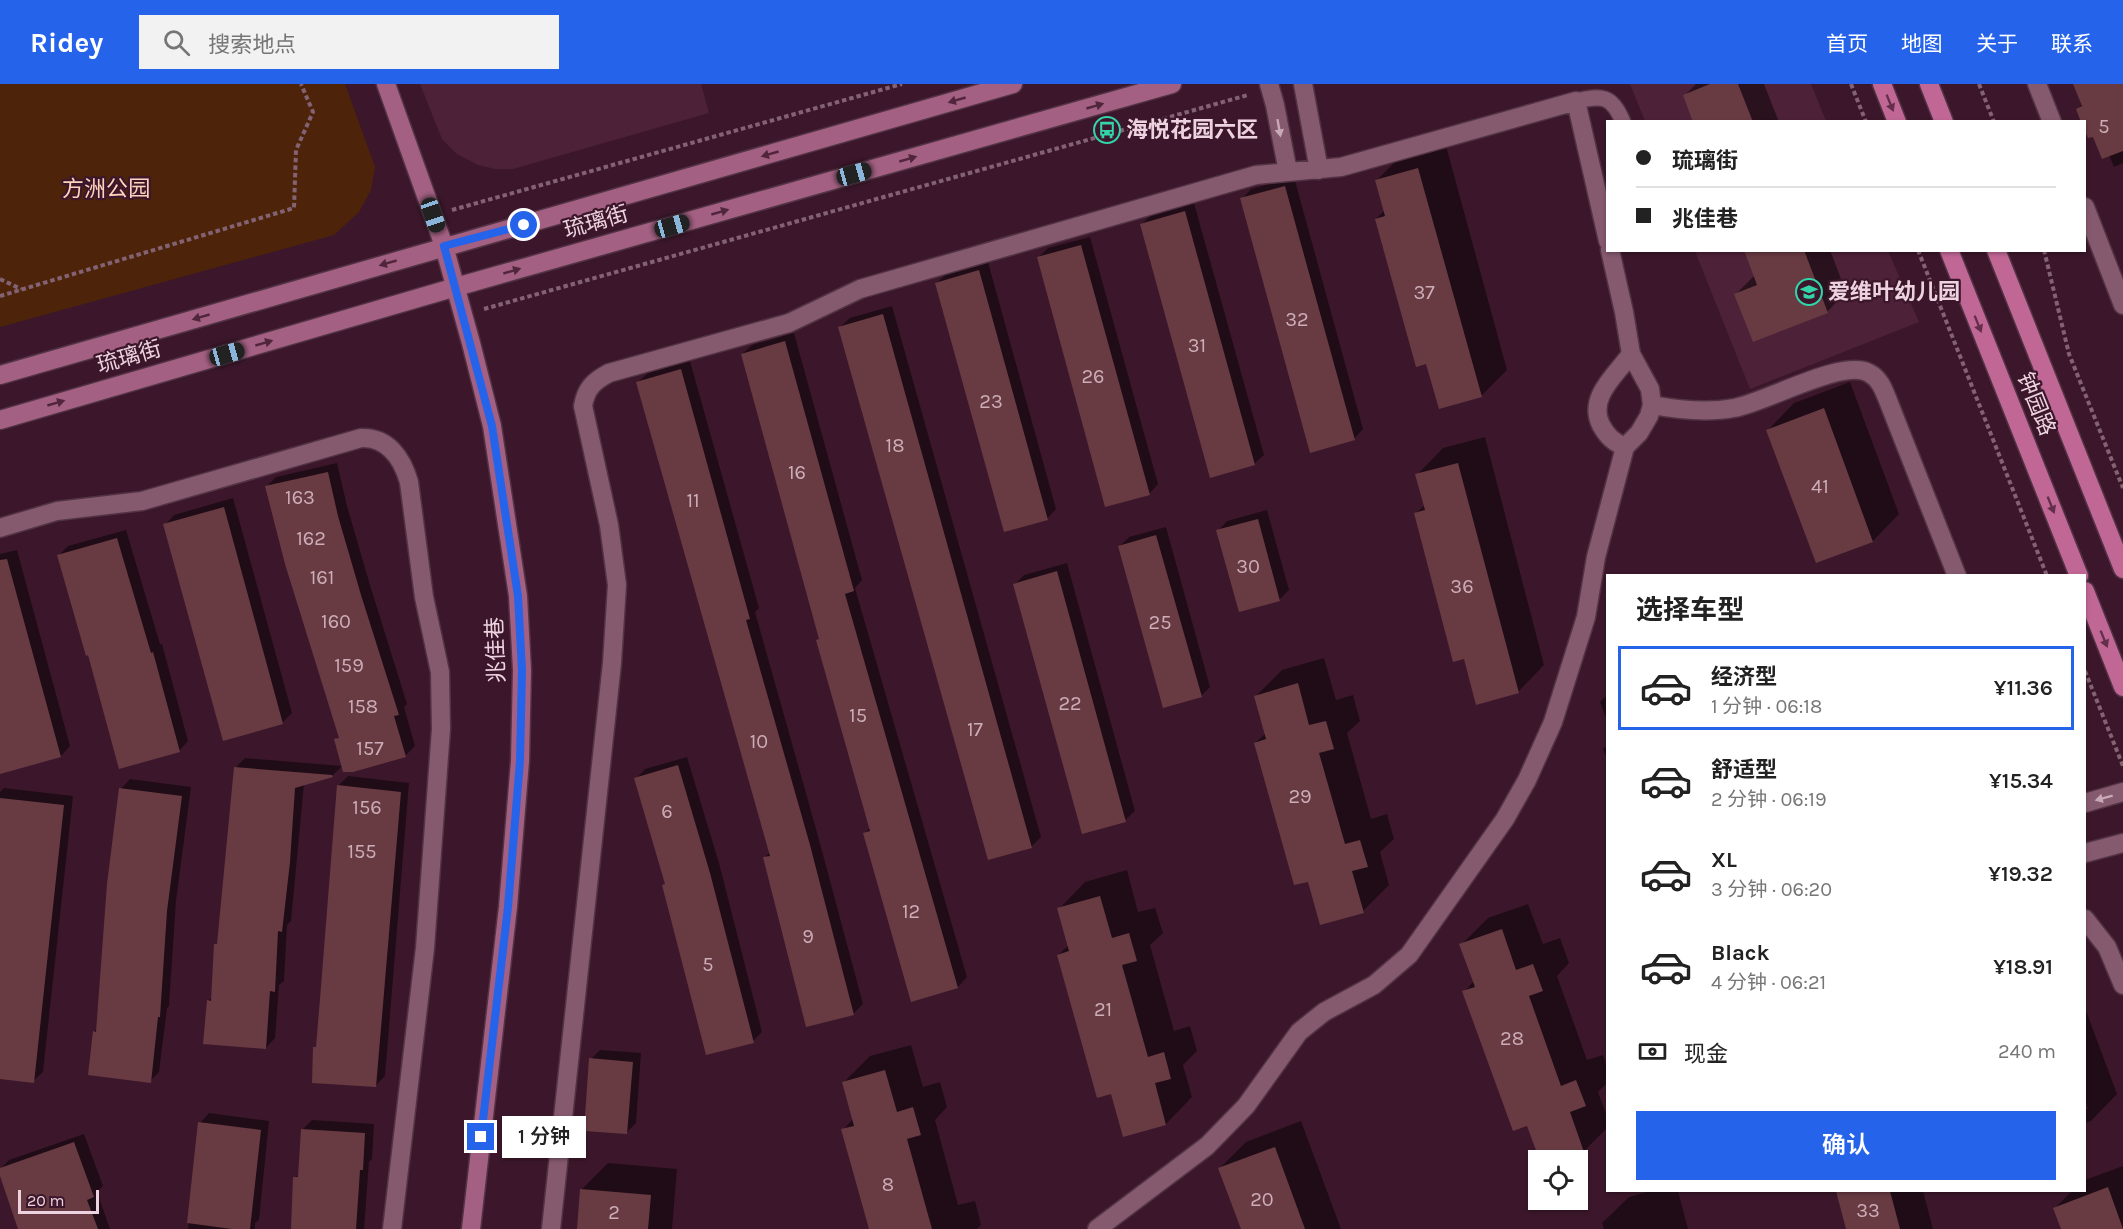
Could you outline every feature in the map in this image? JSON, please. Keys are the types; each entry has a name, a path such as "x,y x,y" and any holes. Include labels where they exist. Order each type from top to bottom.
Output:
{"main road":[{"name":"兆佳巷","path":"386,84 444,246 464,315 492,426 518,596 522,670 520,761 508,907 471,1229"},
{"name":"琉璃街","path":"0,375 1014,84"},
{"name":"琉璃街","path":"0,420 456,287 1172,84"},
{"path":"1882,84 1896,120"},
{"path":"1929,84 1943,120"},
{"name":"钟园路","path":"1950,252 2078,574"},
{"name":"钟园路","path":"1997,252 2123,569"},
{"path":"2086,594 2123,687"}],"street":[{"path":"1303,84 1319,170"},
{"path":"2037,84 2051,120"},
{"path":"1270,86 1288,172"},
{"path":"551,1229 612,663 617,585 609,525 584,406 586,392 596,380 609,373 789,323 860,289 1257,175 1341,167 1576,101 1606,232"},
{"path":"2086,210 2123,305"},
{"path":"1097,1229 1207,1146 1246,1106 1299,1032 1324,1012 1374,985 1409,955 1505,819 1527,780 1556,712 1586,616 1596,557 1625,447 1638,434 1649,416 1652,405 1650,389 1631,354 1610,252"},
{"path":"1625,447 1614,442 1605,433 1597,410 1599,398 1631,354"},
{"path":"1652,405 1678,410 1707,411 1733,408 1760,401 1835,371 1854,369 1868,372 1879,380 1887,398 1957,574"},
{"path":"0,528 57,512 142,501 361,438 372,438 383,443 396,453 404,466 409,482 424,597 440,672 441,729 425,948 392,1229"},
{"path":"2086,803 2123,792"},
{"path":"2086,854 2123,843"},
{"path":"2086,920 2107,947 2123,986"}],"lane":[{"path":"1576,101 1593,97 1604,98 1615,105 1622,120"}],"path":[{"path":"0,296 294,208 296,150 313,112 301,84"},
{"path":"433,215 903,84"},
{"path":"1851,84 1865,120"},
{"path":"1979,84 1993,120"},
{"path":"464,315 1270,86"},
{"path":"1919,252 2046,574"},
{"path":"2044,252 2069,354 2123,488"},
{"path":"0,279 21,290"},
{"path":"2086,674 2123,766"}],"shaded area":[{"path":"420,84 701,84 709,113 513,169 495,169 478,165 457,154 442,139"},
{"path":"1630,84 1811,84 1826,120 1645,120"},
{"name":"爱维叶幼儿园","path":"1695,252 1888,252 1919,322 1750,389"}],"green space":[{"name":"方洲公园","path":"0,84 345,84 375,167 371,190 359,212 334,235 0,327"}],"building":[{"path":"1710,84 1738,84 1752,120 1692,120 1683,95"},
{"path":"2073,84 2123,84 2123,151 2102,159 2093,137 2088,138 2086,133 2086,120 2080,120 2076,109 2082,106"},
{"path":"1418,168 1482,397 1439,409 1426,364 1416,367 1375,219 1385,216 1375,180"},
{"path":"1285,186 1355,440 1310,453 1240,198"},
{"path":"1185,211 1255,465 1210,478 1140,224"},
{"path":"1081,245 1150,495 1105,507 1037,257"},
{"path":"1745,252 1805,252 1828,313 1753,342 1734,294 1757,285"},
{"path":"979,270 1048,520 1004,532 935,283"},
{"path":"883,314 1032,848 988,860 838,327"},
{"path":"785,341 854,591 845,594 958,988 911,1002 863,833 870,831 816,640 819,639 741,354"},
{"path":"681,369 750,619 746,620 810,845 854,1015 806,1027 763,857 770,856 636,382"},
{"path":"1824,408 1873,542 1816,563 1766,430"},
{"path":"1458,463 1519,693 1476,705 1464,659 1453,662 1414,513 1425,510 1415,474"},
{"path":"328,472 361,595 399,715 394,716 406,757 353,772 343,772 334,739 339,738 285,564 265,486"},
{"path":"224,507 283,724 223,741 163,524"},
{"path":"1258,519 1280,601 1239,612 1216,530"},
{"path":"1156,535 1202,697 1163,708 1118,546"},
{"path":"117,538 151,653 153,652 180,752 119,769 88,655 86,656 57,555"},
{"path":"7,559 61,757 0,774 0,560"},
{"path":"1057,571 1126,822 1082,834 1013,584"},
{"path":"1298,683 1309,725 1326,721 1334,749 1319,753 1345,844 1360,840 1368,867 1352,871 1364,913 1320,925 1308,882 1294,885 1254,743 1266,739 1254,696"},
{"path":"678,765 710,873 754,1043 706,1055 662,885 665,884 634,778"},
{"path":"234,767 332,775 333,777 295,788 290,862 282,932 278,931 275,992 270,991 266,1049 203,1044 207,1000 211,1001 214,944 217,944"},
{"path":"337,785 401,792 376,1087 312,1083 313,1047 316,1047"},
{"path":"119,788 182,796 167,911 160,1017 158,1017 151,1083 88,1075 93,1031 96,1032 107,884"},
{"path":"0,798 64,805 34,1083 0,1079"},
{"path":"1100,896 1112,938 1129,933 1137,961 1122,965 1148,1057 1164,1052 1171,1079 1155,1083 1166,1125 1123,1137 1111,1094 1097,1098 1057,955 1069,951 1057,908"},
{"path":"1502,929 1516,970 1533,964 1543,991 1529,996 1561,1086 1576,1080 1586,1106 1570,1112 1583,1150 1536,1150 1527,1126 1513,1131 1462,991 1475,987 1459,944"},
{"path":"589,1058 633,1062 627,1134 584,1131"},
{"path":"885,1070 897,1112 913,1107 921,1135 907,1139 932,1229 869,1229 841,1129 854,1126 842,1082"},
{"path":"198,1122 261,1130 250,1229 187,1223"},
{"path":"301,1129 365,1133 356,1229 291,1229 293,1177 298,1177"},
{"path":"74,1142 94,1197 87,1200 98,1229 18,1229 0,1176 0,1168"},
{"path":"1275,1147 1305,1229 1241,1229 1218,1168"},
{"path":"2108,1187 2123,1229 2061,1229 2053,1208"},
{"path":"580,1189 651,1195 648,1229 577,1229"},
{"path":"1836,1192 1890,1192 1900,1229 1846,1229"}],"place":[{"name":"海悦花园六区","path":"1107,130"},
{"name":"爱维叶幼儿园","path":"1809,292"}],"route":[{"path":"481,1137 508,907 520,761 522,670 518,596 492,426 444,246 524,225"}]}
